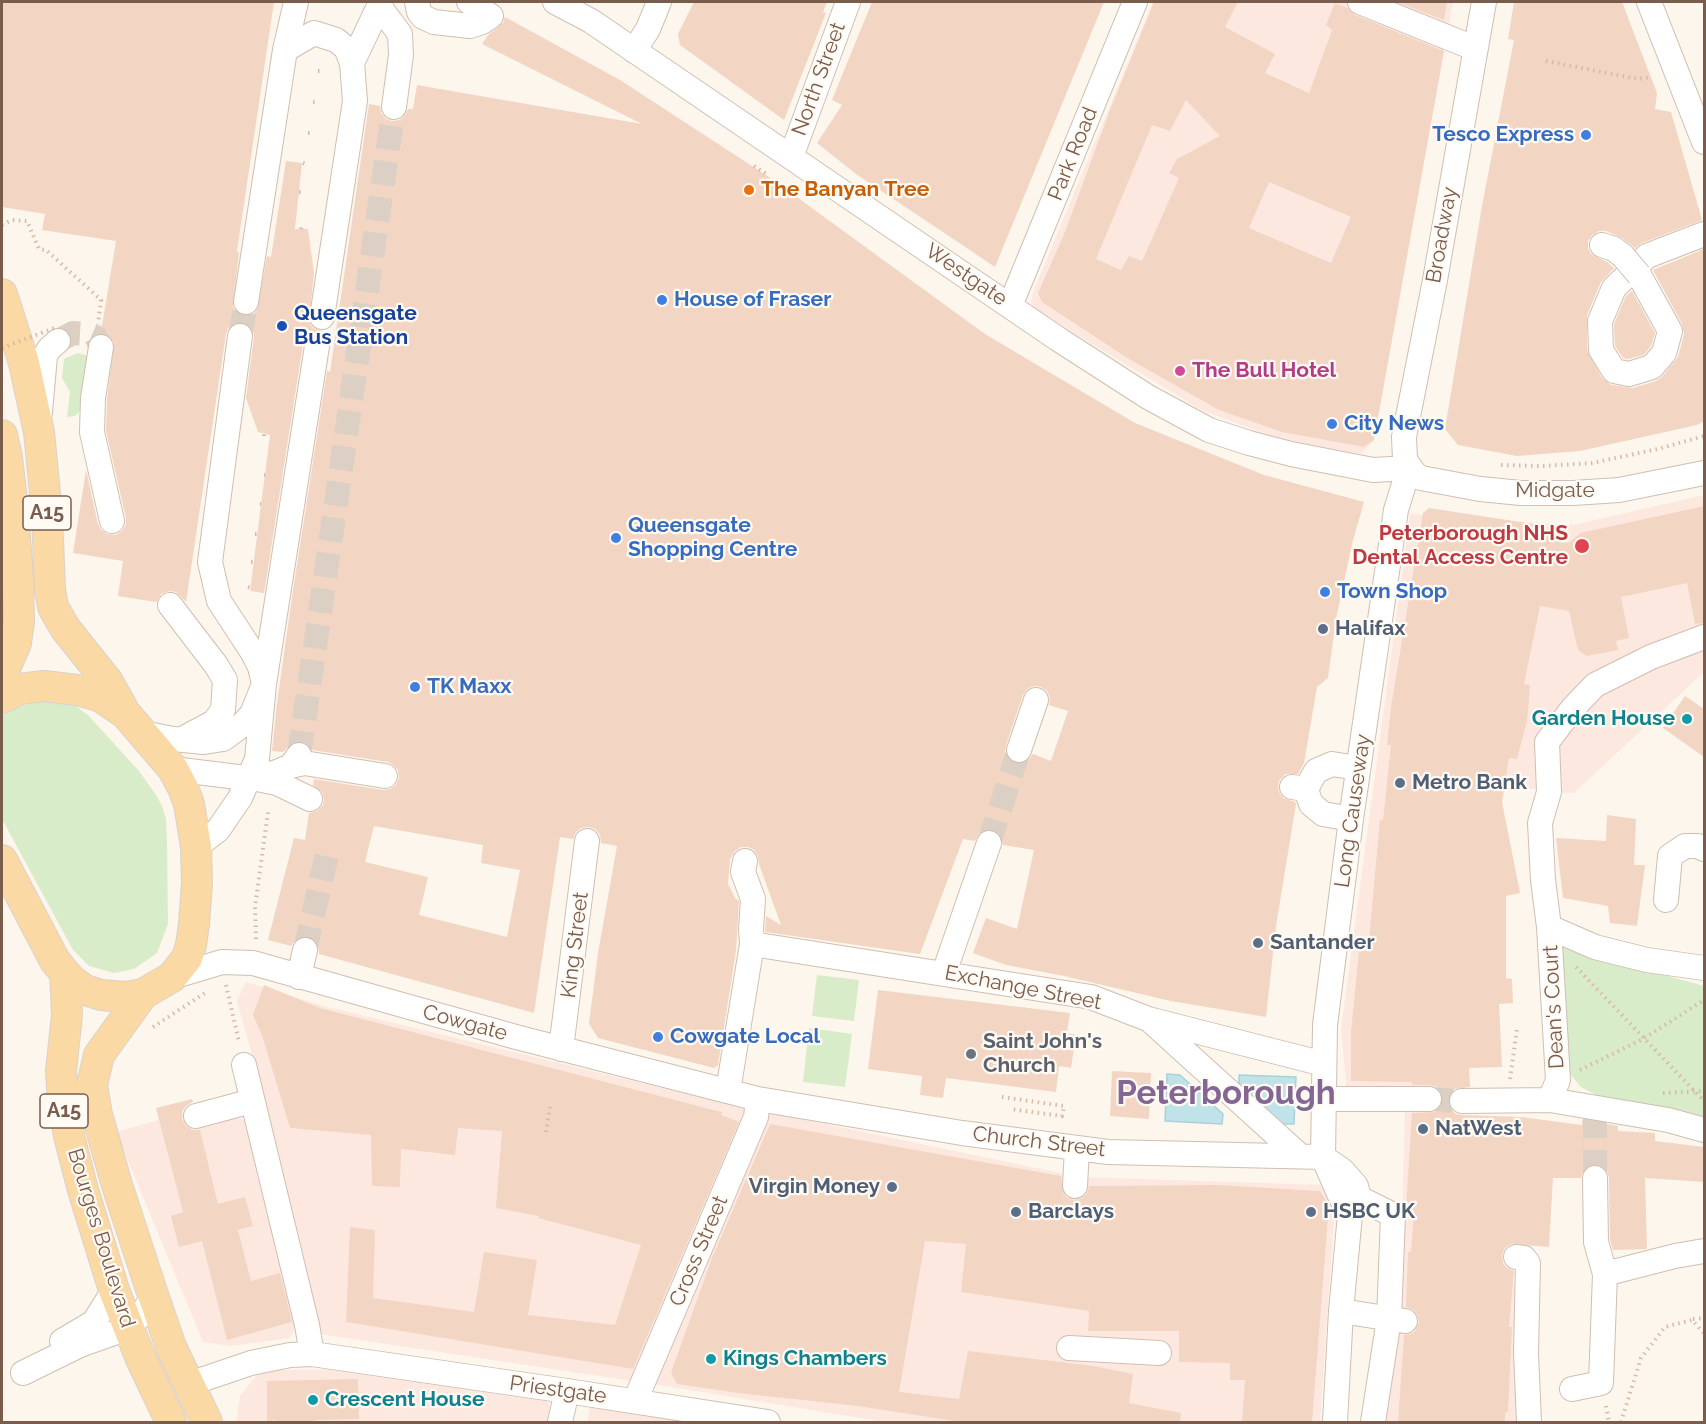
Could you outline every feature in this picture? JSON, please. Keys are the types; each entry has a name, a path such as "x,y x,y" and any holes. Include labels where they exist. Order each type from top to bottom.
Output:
{"main road":[{"name":"A15","path":"2,294 24,363 39,432 53,607 65,628 108,682 134,724"},
{"name":"A15","path":"2,435 13,509 19,621 16,643 2,675"},
{"path":"2,698 20,689 44,686 77,690 102,697 134,724 173,769 189,804 196,847 197,884 191,945 187,958 172,976 143,994 126,997 101,995 85,990 55,961 2,860"},
{"name":"Bourges Boulevard","path":"65,973 67,1016 61,1071 63,1103 83,1190 128,1329 171,1422"},
{"name":"Bourges Boulevard","path":"143,994 99,1055 92,1085 97,1115 117,1185 171,1347 207,1422"}],"street":[{"path":"246,302 285,50 296,2"},
{"path":"417,2 419,12 428,21 470,26 482,22 495,9 469,2"},
{"name":"Westgate","path":"555,2 591,21 1058,339 1148,397 1209,430 1249,443 1291,454 1374,470 1409,468"},
{"path":"634,51 648,29 659,2"},
{"name":"North Street","path":"791,157 848,2"},
{"name":"Park Road","path":"1010,306 1135,2"},
{"path":"1360,2 1474,48"},
{"name":"Broadway","path":"1409,468 1405,460 1404,437 1435,280 1474,48 1484,2"},
{"path":"1649,2 1704,142"},
{"path":"352,63 380,4 400,34 401,55 394,107"},
{"path":"285,50 314,33 336,40 346,48 352,63 355,101 322,317"},
{"path":"1612,250 1639,275 1670,331 1665,353 1652,367 1629,374 1614,370 1601,350 1600,321 1614,288 1647,256 1704,234"},
{"path":"39,432 45,356 58,334"},
{"path":"134,724 182,740 204,742 223,739 233,733 252,714 259,702 264,684 260,667 219,601 210,562 240,336"},
{"path":"99,339 92,432 112,521"},
{"path":"196,847 218,830 252,778 257,759 264,684 317,346"},
{"name":"Midgate","path":"1409,468 1421,478 1480,489 1521,493 1619,490 1704,473"},
{"name":"Long Causeway","path":"1311,1157 1324,1100 1325,1025 1351,819 1396,510 1409,468"},
{"path":"170,604 225,680 223,710 214,722 182,740"},
{"path":"232,621 243,630 259,632 275,621"},
{"name":"Dean's Court","path":"1704,637 1651,657 1595,685 1573,708 1547,742 1549,792 1540,822 1543,880 1549,927 1554,1090 1595,1111 1668,1120 1704,1130"},
{"path":"1019,750 1036,700"},
{"path":"252,778 277,772 295,760 304,764 385,776"},
{"path":"1351,819 1323,814 1311,804 1299,788 1316,771 1332,764 1359,768"},
{"path":"173,769 277,783 310,798"},
{"name":"King Street","path":"561,1049 587,841"},
{"path":"944,973 989,843"},
{"path":"1665,900 1670,856 1685,846 1698,846 1704,849"},
{"path":"728,1091 752,944 753,899 743,872 744,861"},
{"path":"1549,927 1595,946 1647,960 1704,968"},
{"name":"Exchange Street","path":"752,944 944,973 1091,990 1148,1019 1324,1064"},
{"path":"299,977 305,950"},
{"name":"Cowgate","path":"172,976 222,962 244,961 561,1049 758,1099"},
{"path":"1148,1019 1311,1157 1342,1170 1356,1186 1341,1311 1335,1422"},
{"path":"244,1065 312,1354"},
{"path":"1462,1101 1510,1101 1554,1090"},
{"name":"Church Street","path":"758,1099 962,1132 1108,1152 1311,1157"},
{"name":"Cross Street","path":"635,1401 756,1117 758,1099"},
{"path":"1324,1100 1429,1100"},
{"path":"196,1116 252,1101"},
{"path":"1075,1186 1077,1148"},
{"path":"1572,1389 1601,1383 1605,1274 1596,1242 1595,1178"},
{"path":"1355,1201 1393,1215 1397,1320 1373,1422"},
{"path":"1605,1274 1704,1251"},
{"path":"1516,1257 1524,1258 1528,1263 1526,1353 1529,1422"},
{"path":"114,1290 93,1322 27,1361 24,1373 80,1345 128,1329 154,1296"},
{"path":"1341,1311 1397,1320"},
{"path":"1069,1348 1159,1353"},
{"name":"Priestgate","path":"189,1384 250,1363 290,1355 312,1354 567,1390 768,1422"},
{"path":"560,1422 567,1390"}],"path":[{"path":"1546,61 1638,79 1677,72"},
{"path":"754,166 768,175"},
{"path":"2,225 12,220 27,221 39,249 46,250 104,300 99,339"},
{"path":"2,348 58,334"},
{"path":"1495,464 1541,466 1592,463 1658,449 1704,436"},
{"path":"257,948 255,908 268,812"},
{"path":"1575,966 1704,1101"},
{"path":"225,980 244,1065"},
{"path":"149,1030 206,993"},
{"path":"1554,1090 1644,1039 1704,1000"},
{"path":"1510,1101 1510,1066 1517,1028"},
{"path":"1002,1098 1064,1106 1062,1116 1010,1109"},
{"path":"546,1132 550,1107"},
{"path":"1621,1422 1641,1358 1655,1338 1665,1326 1704,1318"},
{"path":"1692,1320 1704,1333"}],"shaded area":[{"path":"1153,2 1453,2 1373,442 1360,454 1277,438 1203,411 1031,307 1032,295"},
{"path":"1704,495 1704,672 1574,793 1549,792 1459,776 1433,1058 1432,1277 1521,1283 1520,1422 1383,1422 1403,1195 1405,1095 1347,1092 1341,1029 1410,514 1573,525"},
{"path":"246,982 320,1005 724,1103 1080,1177 1325,1185 1335,1204 1320,1422 885,1422 320,1334 262,1091 237,1001"},
{"path":"211,1105 228,1116 245,1120 296,1327 290,1338 230,1346 203,1342 116,1132"},
{"path":"388,1369 544,1394 555,1418 554,1422 236,1422 240,1396 261,1370"},
{"path":"591,1402 720,1422 587,1422"}],"green space":[{"path":"78,353 89,356 81,410 75,416 67,417 70,392 62,378 64,359"},
{"path":"41,701 73,704 88,715 139,771 162,806 166,819 168,924 157,953 134,969 114,973 89,966 73,950 2,819 2,715 21,706"},
{"path":"1563,947 1704,986 1704,1130 1619,1107 1581,1087 1560,1062 1558,952"},
{"path":"817,975 859,980 854,1021 812,1016"},
{"path":"809,1028 852,1034 845,1087 803,1082"}],"water":[{"path":"1167,1074 1180,1075 1223,1114 1222,1124 1165,1121"},
{"path":"1239,1075 1296,1077 1294,1124 1282,1124 1239,1085"}],"building":[{"path":"2,2 274,2 237,251 239,252 233,307 244,316 252,315 257,310 267,256 271,257 286,161 302,163 295,229 308,229 314,273 309,322 313,328 322,333 311,333 303,344 264,593 250,591 270,435 258,432 246,398 254,337 253,330 248,324 242,322 234,323 228,328 226,334 186,602 176,592 169,591 161,594 156,602 118,596 123,561 73,553 86,470 101,530 107,534 116,535 126,525 106,431 107,399 114,342 107,335 108,332 101,332 116,241 42,230 45,214 2,207"},
{"path":"694,2 827,2 823,12 826,13 784,120 680,45 678,34"},
{"path":"872,2 1104,2 995,267 856,174 817,143 842,105 832,100"},
{"path":"1154,2 1238,2 1225,27 1275,54 1265,73 1309,93 1332,30 1326,25 1335,3 1348,8 1355,15 1444,51 1374,440 1364,447 1282,432 1219,410 1129,359 1042,302 1038,293 1065,232 1110,110","holes":["1186,100 1220,136 1177,159 1169,173 1179,178 1142,261 1129,256 1121,270 1096,259 1152,125 1170,131","1269,182 1351,217 1331,263 1249,228"]},
{"path":"1397,2 1447,2 1444,20"},
{"path":"1514,2 1622,2 1657,93 1655,109 1671,112 1702,220 1642,243 1635,248 1622,238 1606,231 1599,231 1592,235 1588,241 1591,254 1614,268 1601,282 1587,315 1587,350 1602,378 1611,385 1633,388 1662,377 1678,357 1684,334 1682,324 1653,270 1704,249 1704,421 1697,425 1580,451 1517,456 1458,445 1445,429 1482,206 1514,40 1508,39"},
{"name":"Queensgate Shopping Centre","path":"505,17 620,80 772,179 985,334 1135,423 1264,475 1364,502 1352,544 1336,619 1328,678 1317,687 1304,763 1298,774 1286,774 1278,784 1283,798 1296,804 1276,926 1266,1017 1171,1001 1006,965 973,953 986,918 1017,929 1034,850 1003,845 1000,834 993,829 980,832 975,841 963,839 920,954 765,932 766,916 781,925 758,856 748,847 741,847 735,851 730,859 728,884 739,901 736,951 718,1065 714,1068 598,1038 589,1024 598,953 617,846 601,843 600,835 595,829 589,827 581,828 573,839 560,837 534,1013 319,954 318,945 309,936 300,937 291,946 268,940 294,838 305,840 309,813 317,811 323,805 322,792 313,785 314,779 383,790 396,785 399,778 398,770 388,762 312,750 308,744 301,741 293,742 283,752 272,751 292,597 327,371 330,372 369,104 380,106 381,113 386,119 399,120 405,116 408,109 413,109 417,85 642,124 482,44 488,35 503,23","holes":["1034,686 1047,691 1050,698 1049,705 1068,711 1051,761 1033,754 1028,761 1015,764 1008,759 1005,752 1006,745 1023,695 1027,689","374,826 483,845 481,863 520,870 507,937 419,915 428,877 365,862"]},
{"path":"1632,291 1655,333 1651,346 1644,355 1628,359 1623,358 1615,346 1614,324 1626,296"},
{"path":"1704,506 1704,623 1695,624 1687,583 1621,597 1629,638 1616,641 1618,650 1587,656 1578,650 1569,611 1540,606 1524,684 1530,685 1527,721 1517,759 1509,758 1502,802 1520,893 1506,896 1506,978 1512,979 1513,1003 1499,1004 1502,1067 1469,1068 1470,1087 1454,1089 1448,1101 1450,1109 1456,1114 1521,1117 1582,1125 1582,1120 1618,1126 1618,1131 1655,1133 1655,1141 1704,1147 1704,1182 1645,1178 1647,1249 1613,1250 1610,1240 1607,1170 1601,1165 1594,1164 1587,1166 1581,1178 1553,1178 1549,1247 1511,1244 1505,1248 1502,1255 1503,1263 1514,1271 1509,1327 1512,1327 1508,1412 1505,1413 1505,1422 1398,1422 1404,1335 1416,1330 1419,1323 1414,1310 1406,1307 1408,1252 1411,1252 1414,1210 1406,1209 1412,1113 1436,1112 1441,1107 1443,1098 1437,1087 1430,1085 1412,1085 1412,1082 1351,1081 1351,1032 1359,951 1368,951 1380,819 1383,820 1391,745 1387,745 1391,707 1423,513 1429,508 1540,525 1551,540 1568,543 1581,533"},
{"name":"Garden House","path":"1685,696 1704,709 1704,757 1663,728"},
{"path":"1607,815 1636,819 1634,865 1645,865 1637,926 1610,923 1608,906 1563,898 1556,838 1606,841"},
{"path":"264,985 320,1008 722,1112 721,1115 739,1122 633,1369 346,1322 350,1227 375,1230 373,1298 474,1312 484,1252 537,1260 528,1315 615,1325 641,1245 538,1218 539,1216 496,1208 502,1131 458,1128 455,1155 401,1149 400,1187 372,1186 371,1135 290,1128 262,1035 253,1015"},
{"name":"Saint John's Church","path":"878,990 1070,1013 1067,1033 1076,1035 1071,1068 1059,1066 1056,1092 946,1078 943,1098 920,1095 922,1076 868,1069"},
{"path":"1112,1071 1151,1073 1149,1119 1110,1116"},
{"path":"192,1099 193,1102 182,1112 182,1119 186,1126 193,1130 200,1130 218,1204 245,1197 253,1226 238,1230 251,1281 280,1273 292,1322 227,1340 202,1241 179,1247 171,1216 183,1212 156,1108"},
{"path":"770,1124 1061,1176 1063,1193 1067,1198 1074,1200 1081,1199 1087,1194 1089,1186 1218,1185 1320,1191 1329,1205 1312,1422 1242,1422 1245,1380 1230,1380 1230,1363 1179,1362 1179,1331 1088,1331 1089,1311 961,1292 966,1244 925,1241 899,1392 959,1399 968,1351 1094,1366 1133,1374 1129,1403 1181,1413 1180,1422 961,1422 858,1406 677,1384 671,1373 712,1258"},
{"name":"Crescent House","path":"358,1379 359,1419 315,1420 315,1422 267,1421 267,1381"}],"tunnel":[{"path":"299,755 394,107"},
{"path":"240,336 246,302"},
{"path":"58,341 73,333 89,334 96,337 101,347"},
{"path":"989,843 1019,750"},
{"path":"305,950 329,846"},
{"path":"1429,1099 1462,1101"},
{"path":"1595,1114 1595,1178"}],"place":[{"name":"Tesco Express","path":"1586,135"},
{"name":"The Banyan Tree","path":"749,190"},
{"name":"House of Fraser","path":"662,300"},
{"name":"Queensgate Bus Station","path":"282,326"},
{"name":"The Bull Hotel","path":"1180,371"},
{"name":"City News","path":"1332,424"},
{"name":"Queensgate Shopping Centre","path":"616,538"},
{"name":"Peterborough NHS Dental Access Centre","path":"1582,546"},
{"name":"Town Shop","path":"1325,592"},
{"name":"Halifax","path":"1323,629"},
{"name":"TK Maxx","path":"415,687"},
{"name":"Garden House","path":"1687,719"},
{"name":"Metro Bank","path":"1400,783"},
{"name":"Santander","path":"1258,943"},
{"name":"Cowgate Local","path":"658,1037"},
{"name":"Saint John's Church","path":"971,1054"},
{"name":"NatWest","path":"1423,1129"},
{"name":"Virgin Money","path":"892,1187"},
{"name":"Barclays","path":"1016,1212"},
{"name":"HSBC UK","path":"1311,1212"},
{"name":"Kings Chambers","path":"711,1359"},
{"name":"Crescent House","path":"313,1400"}],"district":[{"name":"Peterborough","path":"1226,1094"}]}
